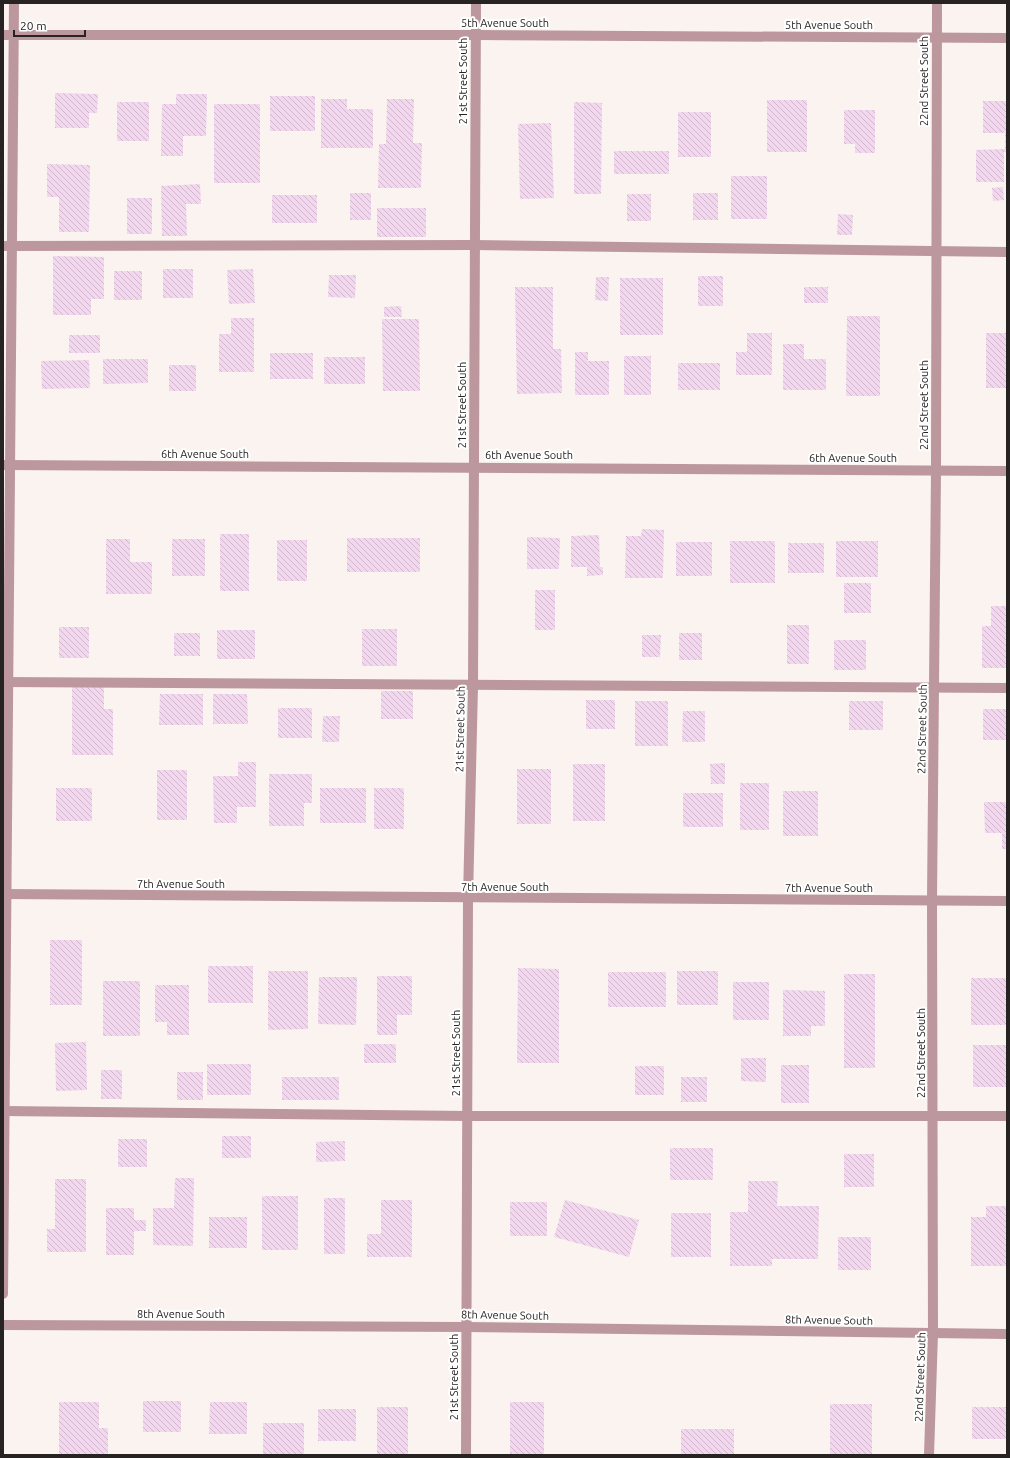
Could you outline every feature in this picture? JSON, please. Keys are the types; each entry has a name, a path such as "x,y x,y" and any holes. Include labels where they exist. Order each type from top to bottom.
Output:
{"street":[{"path":"3,1294 7,246 14,3"},
{"name":"21st Street South","path":"466,1455 468,898 473,686 476,3"},
{"name":"22nd Street South","path":"929,1455 933,1333 932,900 936,471 936,3"},
{"name":"5th Avenue South","path":"3,35 476,35 1007,38"},
{"path":"7,246 474,245 1007,252"},
{"name":"6th Avenue South","path":"6,465 1007,471"},
{"path":"5,682 1007,688"},
{"name":"7th Avenue South","path":"4,894 1007,901"},
{"path":"3,1111 468,1116 1007,1116"},
{"name":"8th Avenue South","path":"3,1325 466,1327 1007,1334"}],"building":[{"path":"55,93 98,94 97,113 89,113 89,128 55,128"},
{"path":"176,94 207,94 206,136 183,136 183,156 161,156 162,104 176,104"},
{"path":"270,96 315,96 315,131 270,131"},
{"path":"321,99 347,99 347,109 373,109 373,148 321,148"},
{"path":"387,99 414,99 413,143 422,143 421,188 378,188 379,144 386,144"},
{"path":"767,100 807,100 807,152 767,152"},
{"path":"983,101 1007,101 1007,152 1004,152 1004,182 976,182 976,150 1005,149 1005,133 983,133"},
{"path":"117,102 149,102 149,141 117,141"},
{"path":"574,102 602,103 601,194 574,194"},
{"path":"214,104 260,104 260,183 214,183"},
{"path":"844,110 875,110 875,153 855,153 855,144 844,144"},
{"path":"678,112 711,112 711,157 678,157"},
{"path":"551,123 554,198 520,199 518,124"},
{"path":"614,151 669,151 669,174 614,174"},
{"path":"47,164 90,165 89,232 59,232 59,197 47,197"},
{"path":"731,176 767,176 767,219 731,219"},
{"path":"200,184 201,204 186,204 187,236 162,236 161,186"},
{"path":"1003,187 1004,200 993,201 992,188"},
{"path":"350,193 371,193 371,220 350,220"},
{"path":"693,193 718,193 718,220 693,220"},
{"path":"627,194 651,194 651,221 627,221"},
{"path":"272,195 317,195 317,223 272,223"},
{"path":"127,198 152,198 152,234 127,234"},
{"path":"377,208 426,208 426,237 377,237"},
{"path":"838,214 853,215 852,235 837,235"},
{"path":"53,256 104,257 104,299 91,299 91,315 53,315"},
{"path":"163,269 193,269 193,298 163,298"},
{"path":"253,269 255,303 229,304 227,270"},
{"path":"114,271 142,271 142,300 114,300"},
{"path":"329,275 356,275 355,298 328,297"},
{"path":"698,276 723,276 723,306 698,306"},
{"path":"596,277 609,277 608,301 595,300"},
{"path":"620,278 663,278 663,335 620,335"},
{"path":"515,287 553,287 553,349 561,349 562,393 517,394"},
{"path":"804,287 828,287 828,303 804,303"},
{"path":"401,306 402,317 384,317 384,307"},
{"path":"847,316 880,316 880,396 846,396"},
{"path":"231,318 254,318 254,372 219,372 219,334 231,334"},
{"path":"382,319 419,319 420,391 383,391"},
{"path":"747,333 772,333 772,375 736,375 736,352 747,352"},
{"path":"986,333 1007,333 1007,388 986,388"},
{"path":"69,335 100,335 100,353 69,353"},
{"path":"783,344 804,344 804,359 826,359 826,390 783,390"},
{"path":"575,352 588,352 588,361 609,361 609,395 575,395"},
{"path":"270,353 313,353 313,379 270,379"},
{"path":"624,356 651,356 651,395 624,395"},
{"path":"324,357 365,357 365,384 324,384"},
{"path":"103,359 148,359 148,383 103,384"},
{"path":"89,360 90,388 42,389 41,361"},
{"path":"678,363 720,363 720,390 678,390"},
{"path":"169,365 196,365 196,391 169,391"},
{"path":"642,529 664,530 663,578 625,578 626,536 641,536"},
{"path":"220,534 249,534 249,591 220,591"},
{"path":"599,535 600,567 603,567 603,575 587,576 587,567 571,567 571,536"},
{"path":"527,537 560,538 559,569 527,569"},
{"path":"347,538 420,538 420,572 347,572"},
{"path":"106,539 130,539 130,562 152,562 152,594 106,594"},
{"path":"172,539 205,539 205,576 172,576"},
{"path":"277,540 307,540 307,581 277,581"},
{"path":"730,541 775,541 775,583 730,583"},
{"path":"836,541 878,541 878,577 836,577"},
{"path":"676,542 712,542 712,576 676,576"},
{"path":"788,543 824,543 824,573 788,573"},
{"path":"844,583 871,583 871,613 844,613"},
{"path":"535,590 555,590 555,630 535,630"},
{"path":"991,606 1007,606 1007,668 982,668 982,626 991,626"},
{"path":"787,625 809,625 809,664 787,664"},
{"path":"59,627 89,627 89,658 59,658"},
{"path":"362,629 397,629 397,666 362,666"},
{"path":"217,630 255,630 255,659 217,659"},
{"path":"174,633 200,633 200,656 174,656"},
{"path":"679,633 702,633 702,660 679,660"},
{"path":"642,635 661,635 660,657 642,657"},
{"path":"834,640 866,640 866,670 834,670"},
{"path":"72,687 104,687 104,709 113,709 113,755 72,755"},
{"path":"381,691 413,691 413,719 381,719"},
{"path":"160,694 203,694 203,725 159,725"},
{"path":"213,694 247,694 248,724 213,724"},
{"path":"586,700 615,700 615,729 586,729"},
{"path":"635,701 668,701 668,746 635,746"},
{"path":"849,701 883,701 883,730 849,730"},
{"path":"278,708 312,708 312,738 278,738"},
{"path":"983,709 1007,709 1007,740 983,740"},
{"path":"683,711 705,711 705,742 682,742"},
{"path":"323,716 340,716 339,742 322,742"},
{"path":"238,762 256,762 256,807 237,807 237,823 214,823 213,776 238,776"},
{"path":"725,763 725,784 711,784 710,764"},
{"path":"573,764 605,764 605,821 573,821"},
{"path":"517,769 551,769 551,824 517,824"},
{"path":"157,770 187,770 187,820 157,820"},
{"path":"269,774 312,774 312,803 304,803 304,826 269,826"},
{"path":"740,783 769,783 769,830 740,830"},
{"path":"56,788 92,788 92,821 56,821"},
{"path":"320,788 366,788 366,823 320,823"},
{"path":"374,788 404,788 404,829 374,829"},
{"path":"783,791 818,791 818,836 783,836"},
{"path":"683,793 723,793 723,827 683,827"},
{"path":"984,802 1007,802 1007,849 1002,849 1002,833 985,833"},
{"path":"50,940 82,940 82,1005 50,1005"},
{"path":"208,966 253,966 253,1003 208,1003"},
{"path":"518,968 559,969 559,1063 517,1063"},
{"path":"268,971 308,971 308,1029 268,1030"},
{"path":"677,971 718,971 718,1005 677,1005"},
{"path":"608,972 666,972 666,1007 608,1007"},
{"path":"844,974 875,974 875,1068 844,1068"},
{"path":"377,976 412,976 412,1015 397,1015 397,1035 377,1035"},
{"path":"319,977 357,977 356,1025 318,1024"},
{"path":"971,978 1007,978 1007,1025 971,1025"},
{"path":"103,981 140,981 140,1036 103,1036"},
{"path":"733,982 769,982 769,1020 733,1020"},
{"path":"155,985 189,985 189,1035 167,1035 167,1022 155,1022"},
{"path":"783,990 825,991 825,1026 811,1026 811,1036 783,1036"},
{"path":"86,1042 87,1090 56,1091 55,1043"},
{"path":"364,1044 396,1044 396,1063 364,1063"},
{"path":"973,1045 1007,1045 1007,1087 973,1087"},
{"path":"741,1058 766,1058 766,1082 741,1081"},
{"path":"207,1064 251,1064 251,1095 207,1095"},
{"path":"781,1065 809,1065 809,1103 781,1103"},
{"path":"635,1066 664,1066 664,1095 635,1095"},
{"path":"101,1070 122,1070 122,1099 101,1099"},
{"path":"177,1072 203,1072 203,1100 177,1100"},
{"path":"282,1077 339,1077 339,1100 282,1100"},
{"path":"681,1077 707,1077 707,1102 681,1102"},
{"path":"222,1136 251,1136 251,1158 222,1158"},
{"path":"118,1139 147,1139 147,1167 118,1167"},
{"path":"345,1141 345,1161 316,1162 316,1142"},
{"path":"670,1148 713,1148 713,1180 670,1180"},
{"path":"844,1154 874,1154 874,1187 844,1187"},
{"path":"175,1178 194,1178 193,1246 153,1245 153,1208 174,1208"},
{"path":"55,1179 86,1179 86,1252 47,1252 47,1229 55,1229"},
{"path":"748,1181 778,1181 777,1206 819,1206 818,1259 772,1259 772,1266 730,1266 730,1212 748,1212"},
{"path":"262,1196 298,1196 298,1250 262,1250"},
{"path":"324,1198 345,1198 345,1254 324,1254"},
{"path":"381,1200 412,1200 412,1257 367,1257 367,1234 381,1234"},
{"path":"565,1200 639,1220 629,1257 554,1237"},
{"path":"510,1202 547,1202 547,1236 510,1236"},
{"path":"986,1206 1007,1206 1007,1266 971,1266 971,1217 986,1217"},
{"path":"106,1208 134,1208 134,1220 146,1220 146,1231 134,1231 134,1255 106,1255"},
{"path":"671,1213 711,1213 711,1257 671,1257"},
{"path":"209,1217 247,1217 247,1248 209,1248"},
{"path":"838,1237 871,1237 871,1270 838,1270"},
{"path":"143,1401 181,1401 181,1432 143,1432"},
{"path":"59,1402 99,1402 99,1428 108,1428 108,1455 59,1455"},
{"path":"210,1402 247,1402 247,1434 209,1434"},
{"path":"510,1402 544,1402 544,1455 510,1455"},
{"path":"830,1404 872,1404 872,1455 830,1455"},
{"path":"377,1407 408,1407 408,1455 377,1455"},
{"path":"972,1407 1007,1407 1007,1439 972,1439"},
{"path":"318,1409 356,1409 356,1441 318,1441"},
{"path":"263,1423 304,1423 304,1455 263,1455"},
{"path":"681,1429 734,1429 734,1455 681,1455"}]}
